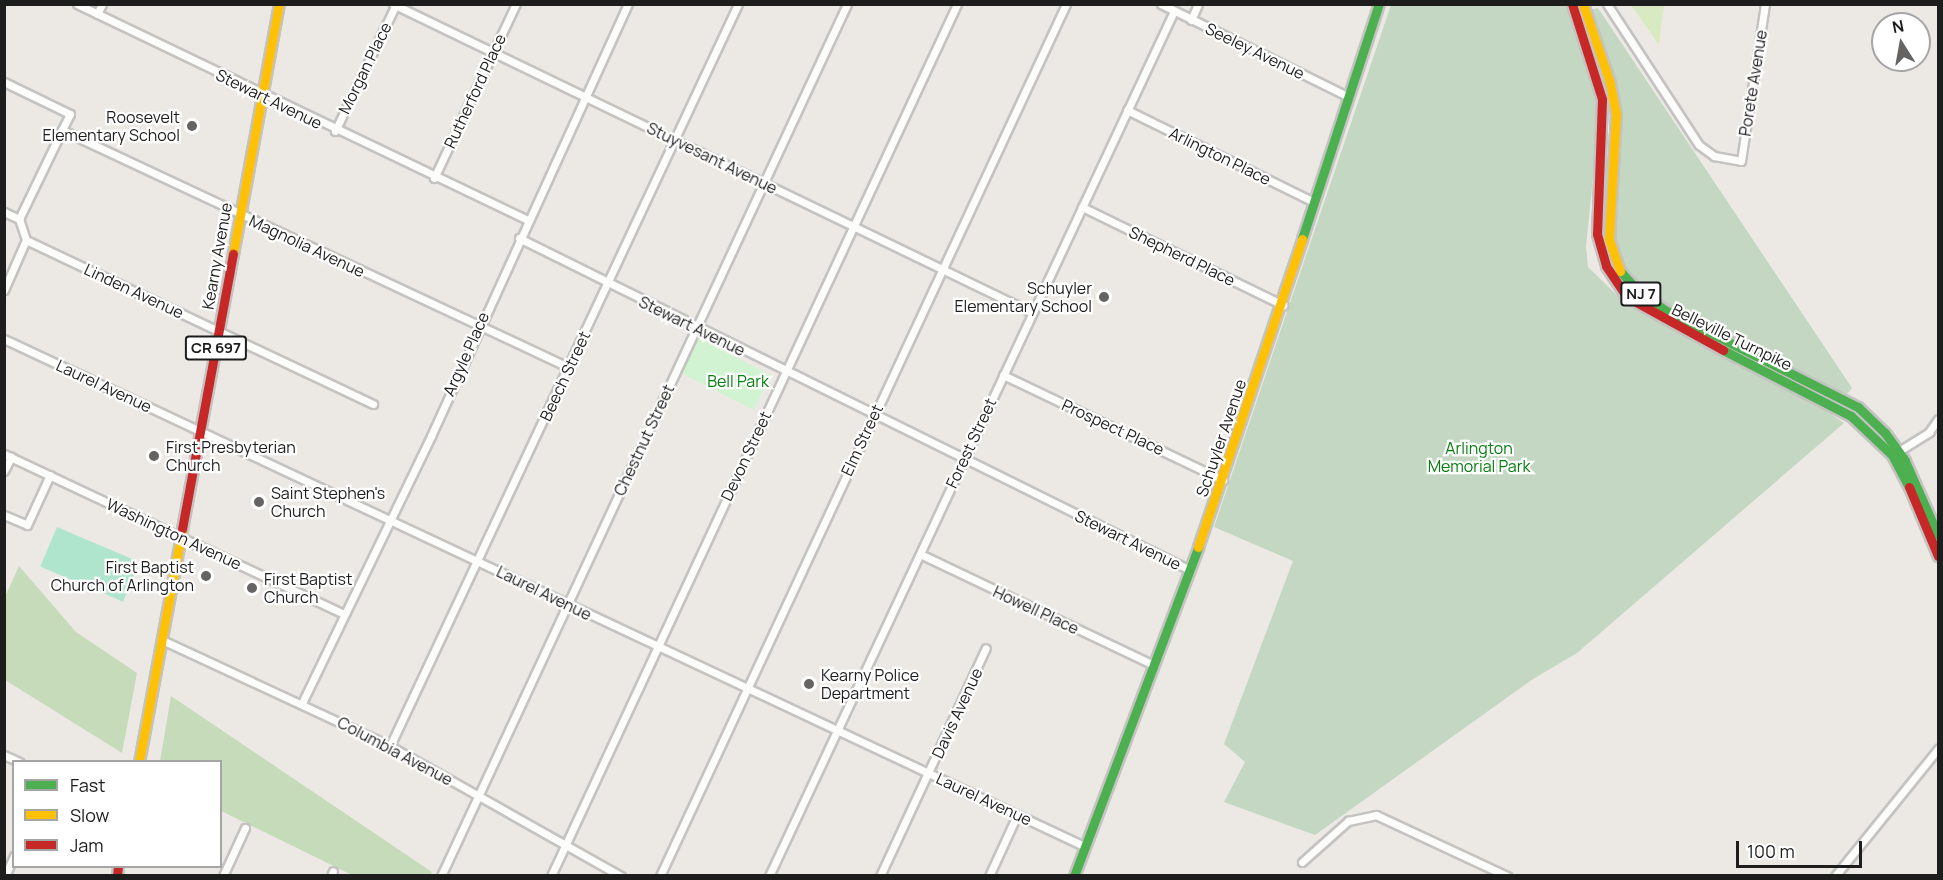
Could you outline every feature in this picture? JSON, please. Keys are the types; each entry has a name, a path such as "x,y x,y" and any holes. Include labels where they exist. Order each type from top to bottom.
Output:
{"main road":[{"name":"Kearny Avenue","path":"139,760 279,4"},
{"name":"Schuyler Avenue","path":"1074,876 1223,480 1283,305 1379,4"},
{"name":"Belleville Turnpike","path":"1572,4 1602,99 1597,234 1603,258 1615,282 1627,297 1658,317 1833,404 1896,453 1938,556"},
{"name":"Belleville Turnpike","path":"1583,4 1610,83 1616,114 1609,239 1620,272 1660,307 1858,407 1916,480 1938,535"}],"street":[{"name":"Stewart Avenue","path":"77,4 335,131 527,220"},
{"path":"97,14 102,4"},
{"name":"Rutherford Place","path":"434,178 516,4"},
{"name":"Argyle Place","path":"302,703 628,4"},
{"name":"Beech Street","path":"390,746 570,368 738,4"},
{"name":"Chestnut Street","path":"441,876 846,4"},
{"name":"Devon Street","path":"551,876 957,4"},
{"name":"Elm Street","path":"660,876 1066,4"},
{"name":"Seeley Avenue","path":"1161,4 1349,97"},
{"path":"1191,20 1198,4"},
{"name":"Porete Avenue","path":"1607,4 1699,146 1714,156 1741,161 1765,4"},
{"name":"Stuyvesant Avenue","path":"395,5 1031,312"},
{"name":"Morgan Place","path":"335,131 395,5"},
{"name":"Forest Street","path":"769,876 1031,312 1174,11"},
{"path":"4,82 70,114 19,219 26,240 4,290"},
{"name":"Arlington Place","path":"1127,110 1314,202"},
{"name":"Magnolia Avenue","path":"62,130 478,327 570,368"},
{"name":"Shepherd Place","path":"1082,207 1283,305"},
{"path":"4,212 19,219"},
{"name":"Stewart Avenue","path":"519,238 607,285 1190,570"},
{"name":"Linden Avenue","path":"26,240 373,404"},
{"name":"Laurel Avenue","path":"4,339 1084,846"},
{"name":"Prospect Place","path":"1003,375 1223,480"},
{"path":"1896,453 1929,432 1938,419"},
{"path":"4,471 8,455"},
{"name":"Washington Avenue","path":"8,455 344,614"},
{"path":"4,515 27,525 50,475"},
{"name":"Howell Place","path":"920,554 1154,665"},
{"name":"Columbia Avenue","path":"162,640 302,703 390,746 621,876"},
{"name":"Davis Avenue","path":"880,876 986,648"},
{"path":"1835,876 1938,749"},
{"path":"989,876 1017,815"},
{"path":"1302,862 1348,821 1376,815 1507,876"},
{"path":"224,876 245,828"},
{"path":"5,876 12,860"}],"green space":[{"name":"Arlington Memorial Park","path":"1391,5 1567,5 1597,97 1599,119 1586,246 1588,267 1621,299 1660,323 1817,404 1844,423 1577,653 1533,679 1315,835 1224,802 1245,762 1224,744 1293,561 1214,527"},
{"path":"1631,5 1664,5 1659,45"},
{"path":"1598,8 1852,388 1847,394 1671,306 1644,290 1619,260 1613,239 1620,105 1590,10"},
{"name":"Bell Park","path":"698,338 771,375 753,410 680,373"},
{"path":"57,527 140,562 123,602 40,567"},
{"path":"19,566 76,632 137,673 122,753 5,680 5,597"},
{"path":"171,696 432,872 430,875 352,875 222,811 222,760 160,760"}],"traffic: fast":[{"path":"1302,239 1379,4"},
{"path":"1620,271 1638,291 1667,311 1858,407 1885,433 1905,461 1938,535"},
{"path":"1723,350 1851,416 1892,455 1909,487"},
{"path":"1074,876 1198,547"}],"traffic: slow":[{"path":"233,254 279,4"},
{"path":"1583,4 1610,83 1616,114 1609,239 1620,271"},
{"path":"1198,547 1302,239"},
{"path":"139,760 182,529"}],"traffic: jam":[{"path":"1572,4 1602,99 1597,234 1606,266 1627,297 1723,350"},
{"path":"182,529 233,254"},
{"path":"1909,487 1938,556"},
{"path":"117,876 118,868"}],"place":[{"name":"Roosevelt Elementary School","path":"192,126"},
{"name":"Schuyler Elementary School","path":"1104,297"},
{"name":"First Presbyterian Church","path":"154,456"},
{"name":"Saint Stephen's Church","path":"259,502"},
{"name":"First Baptist Church of Arlington","path":"206,576"},
{"name":"First Baptist Church","path":"252,588"},
{"name":"Kearny Police Department","path":"809,684"}]}
